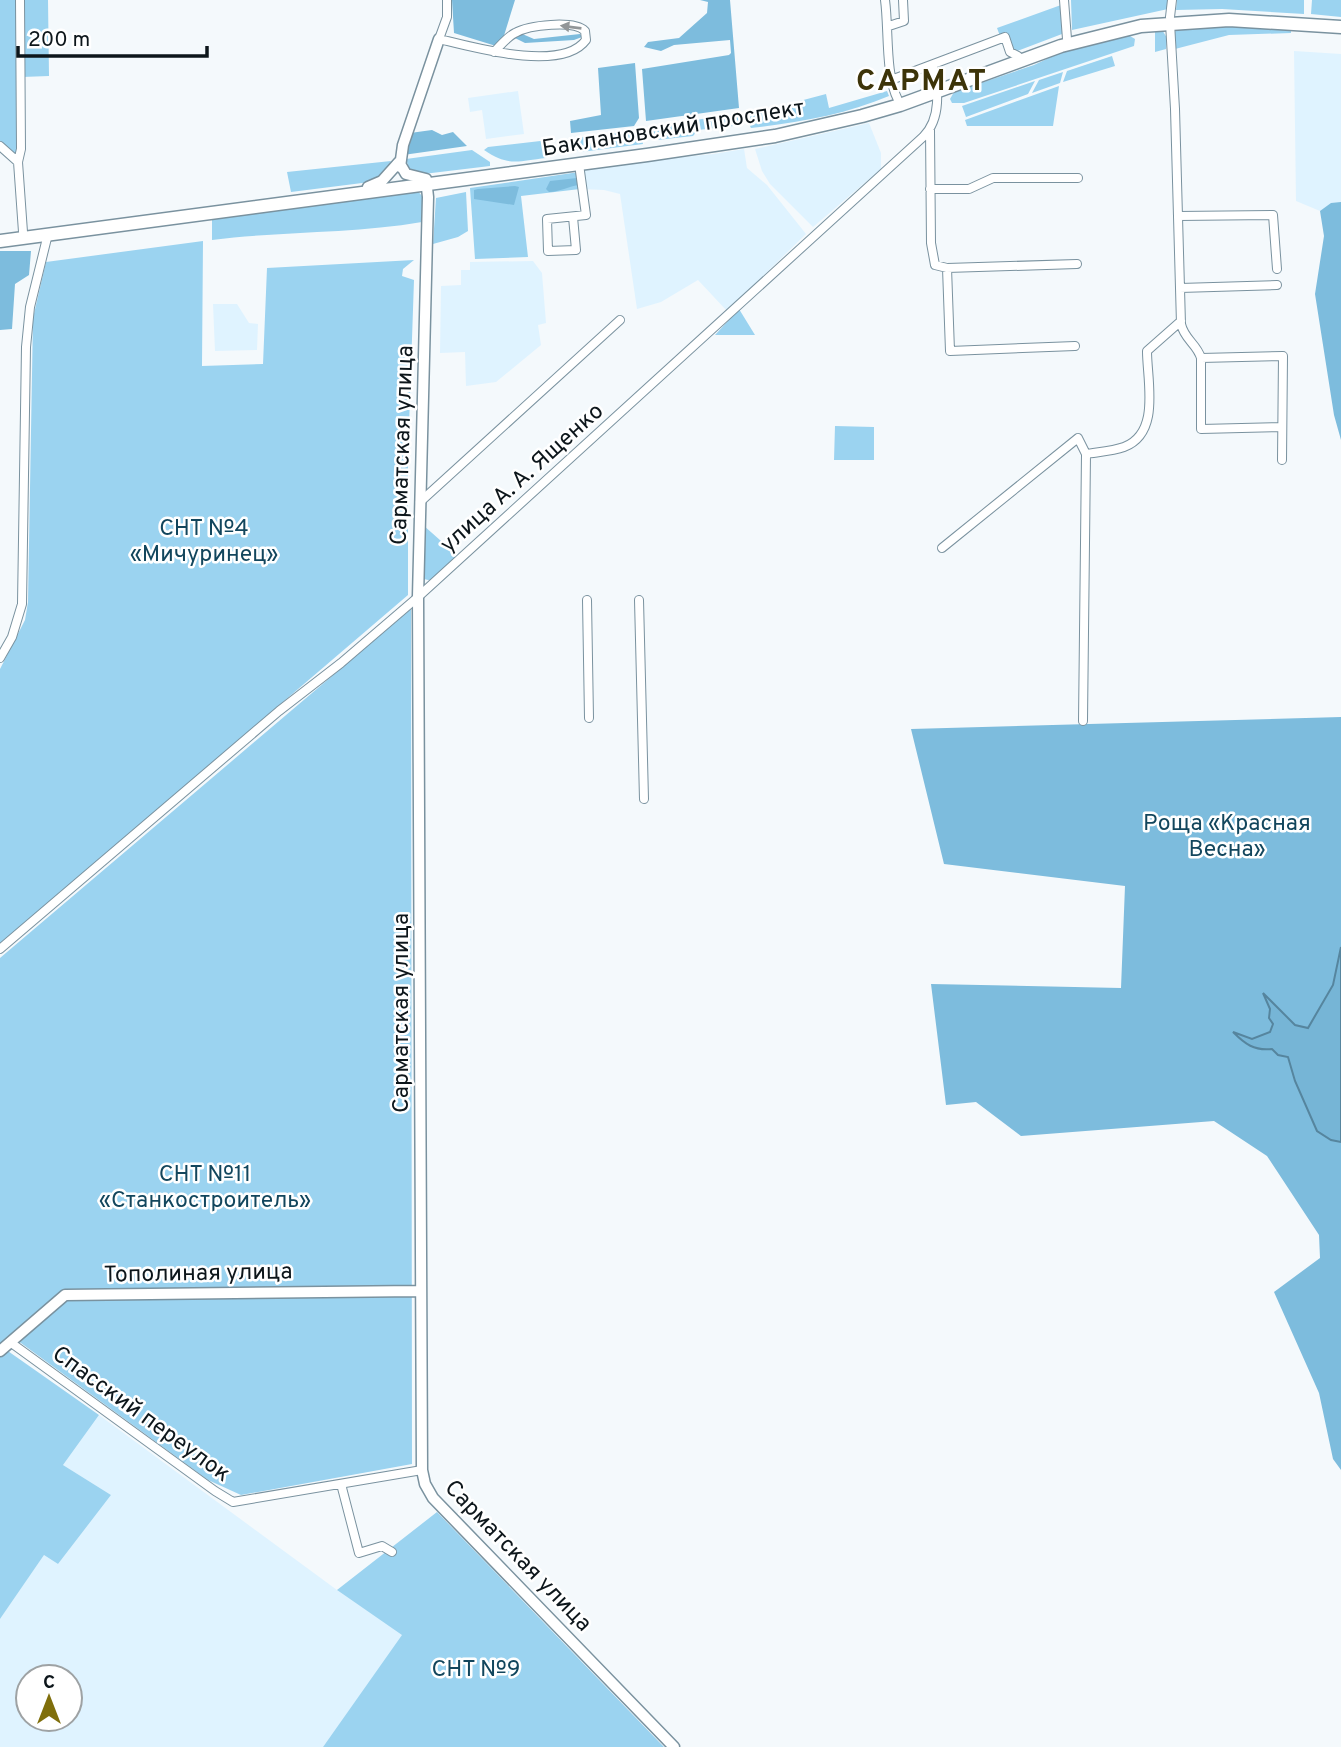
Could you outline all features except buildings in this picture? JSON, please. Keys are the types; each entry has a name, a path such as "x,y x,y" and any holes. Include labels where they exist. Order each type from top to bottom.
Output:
{"main road":[{"name":"Баклановский проспект","path":"427,182 746,138 937,89 1018,56 1121,24 1229,15 1341,24"},
{"name":"Баклановский проспект","path":"0,238 23,232 120,226 403,185 579,164 746,138 862,116 1068,44 1122,29 1170,20"},
{"path":"368,187 382,181 399,162 439,39"},
{"path":"399,162 406,174 427,182"},
{"path":"399,162 403,185"},
{"name":"Сарматская улица","path":"427,182 428,266 418,597 422,1470 425,1484 433,1498 674,1747"},
{"name":"Баклановский проспект","path":"0,238 368,187 403,185"},
{"name":"Тополиная улица","path":"0,1351 65,1295 418,1291"}],"street":[{"path":"20,0 21,149 18,162 23,232"},
{"path":"447,0 447,17 439,39 495,52 523,56 576,50 586,40 585,31 575,25 524,28 512,34 495,52"},
{"path":"885,0 891,80 898,100"},
{"path":"889,26 904,21 903,0"},
{"path":"1064,0 1067,39"},
{"path":"1172,0 1170,20 1181,320 1183,334 1198,348 1201,358 1201,429 1282,427"},
{"path":"891,80 1005,37 1010,52 1018,56"},
{"path":"933,65 937,113 930,130 930,189 931,243 935,265 947,268 1077,264"},
{"name":"улица А. А. Ященко","path":"0,949 279,711 341,663 418,597 930,130"},
{"path":"0,146 18,162"},
{"path":"573,217 576,250 548,251 547,219 586,215 579,164"},
{"path":"930,189 969,189 993,178 1078,178"},
{"path":"1178,216 1273,215 1277,269"},
{"path":"0,658 12,637 22,604 26,347 30,307 49,231"},
{"path":"947,268 950,351 1075,346"},
{"path":"1180,288 1277,285"},
{"path":"419,502 620,320"},
{"path":"1086,454 1126,446 1144,432 1151,404 1147,379 1147,351 1181,320"},
{"path":"1201,358 1283,356 1282,460"},
{"path":"942,548 1078,438 1086,454 1083,721"},
{"path":"587,600 589,718"},
{"path":"639,600 644,799"},
{"name":"Спасский переулок","path":"10,1342 233,1502 422,1470"},
{"path":"341,1484 359,1553 382,1546 392,1552"}],"shaded area":[{"path":"1294,51 1341,54 1341,207 1320,211 1296,201"},
{"path":"518,91 524,134 486,139 482,110 470,112 468,98"},
{"path":"869,123 881,153 881,169 813,227 770,184 762,171 755,149"},
{"path":"744,149 747,168 767,185 806,234 727,311 698,280 661,302 637,309 620,194 580,189 580,170"},
{"path":"533,261 542,273 546,323 538,325 541,345 496,382 466,386 465,352 440,353 441,286 461,285 461,270 470,270 470,262"},
{"path":"213,304 237,304 249,323 258,324 257,350 215,351"},
{"path":"1341,947 1341,1142 1331,1140 1317,1131 1295,1081 1288,1057 1278,1055 1272,1049 1250,1046 1233,1032 1252,1039 1270,1032 1273,1024 1263,993 1295,1025 1308,1028 1333,985"},
{"path":"99,1415 337,1590 403,1635 323,1747 0,1747 0,1619 44,1555 58,1564 111,1495 63,1465"}],"green space":[{"path":"0,0 48,0 49,76 22,77 23,166 11,160 0,148"},
{"path":"452,0 515,0 502,42 496,46 454,33"},
{"path":"700,0 730,0 739,108 646,121 642,69 731,53 730,40 674,45 661,51 644,47 648,42 679,38 707,13 708,2"},
{"path":"1071,0 1168,0 1168,9 1072,30"},
{"path":"1177,0 1304,0 1304,14 1222,9 1176,10"},
{"path":"1312,0 1341,0 1341,17 1311,14"},
{"path":"1061,5 1062,34 1007,55 997,28"},
{"path":"1213,24 1291,27 1291,33 1229,35 1175,49 1174,33 1178,28"},
{"path":"1161,28 1167,38 1166,49 1155,52 1155,30"},
{"path":"520,33 534,39 580,34 582,37 574,40 525,43 515,38"},
{"path":"1125,33 1135,39 1134,46 964,103 952,103 950,99 954,92 1034,65 1070,48"},
{"path":"1112,56 1115,66 1063,82 1067,71"},
{"path":"635,63 639,118 634,126 571,133 570,121 601,115 598,68"},
{"path":"1063,72 1060,83 1032,93 1039,80"},
{"path":"1035,81 1028,94 966,117 962,106"},
{"path":"1059,86 1053,126 967,126 965,120"},
{"path":"887,91 889,96 839,113 768,126 751,128 749,124 751,114 826,94 829,108"},
{"path":"741,113 742,125 698,130 693,136 657,140 650,127"},
{"path":"432,130 442,135 453,132 467,146 403,155 410,133"},
{"path":"640,130 643,144 581,152 573,148 568,139"},
{"path":"549,140 551,148 546,158 507,161 484,150 488,147"},
{"path":"472,150 490,162 490,166 415,175 410,172 406,159"},
{"path":"391,161 382,177 370,182 291,192 287,172"},
{"path":"579,172 580,189 521,196 528,257 475,259 470,188"},
{"path":"577,178 580,185 553,192 546,189 550,181"},
{"path":"519,187 514,205 474,199 474,190"},
{"path":"416,189 422,196 422,222 370,229 212,240 212,217"},
{"path":"466,192 468,231 458,237 433,244 436,198"},
{"path":"1341,202 1341,440 1334,415 1315,294 1324,236 1320,211 1331,203"},
{"name":"СНТ №4 «Мичуринец»","path":"203,241 202,366 263,364 267,268 414,260 403,269 402,276 414,280 408,456 408,595 0,944 0,669 25,620 28,602 33,318 46,262"},
{"path":"0,251 31,251 29,275 15,284 12,329 0,330"},
{"path":"739,309 755,335 715,335"},
{"path":"835,426 874,427 874,460 834,460"},
{"path":"423,525 458,556 432,581 424,579"},
{"name":"СНТ №11 «Станкостроитель»","path":"411,609 412,1464 241,1495 208,1480 10,1335 0,1344 0,958"},
{"name":"Роща «Красная Весна»","path":"1341,717 1341,1470 1333,1459 1319,1393 1274,1292 1320,1258 1319,1235 1267,1156 1214,1121 1021,1136 976,1102 946,1105 931,984 1121,988 1125,886 944,864 911,729"},
{"path":"5,1349 99,1415 63,1465 111,1495 58,1564 44,1555 0,1619 0,1353"},
{"name":"СНТ №9","path":"437,1512 664,1747 323,1747 402,1635 337,1590"}],"district":[{"name":"САРМАТ","path":"922,80"}]}
